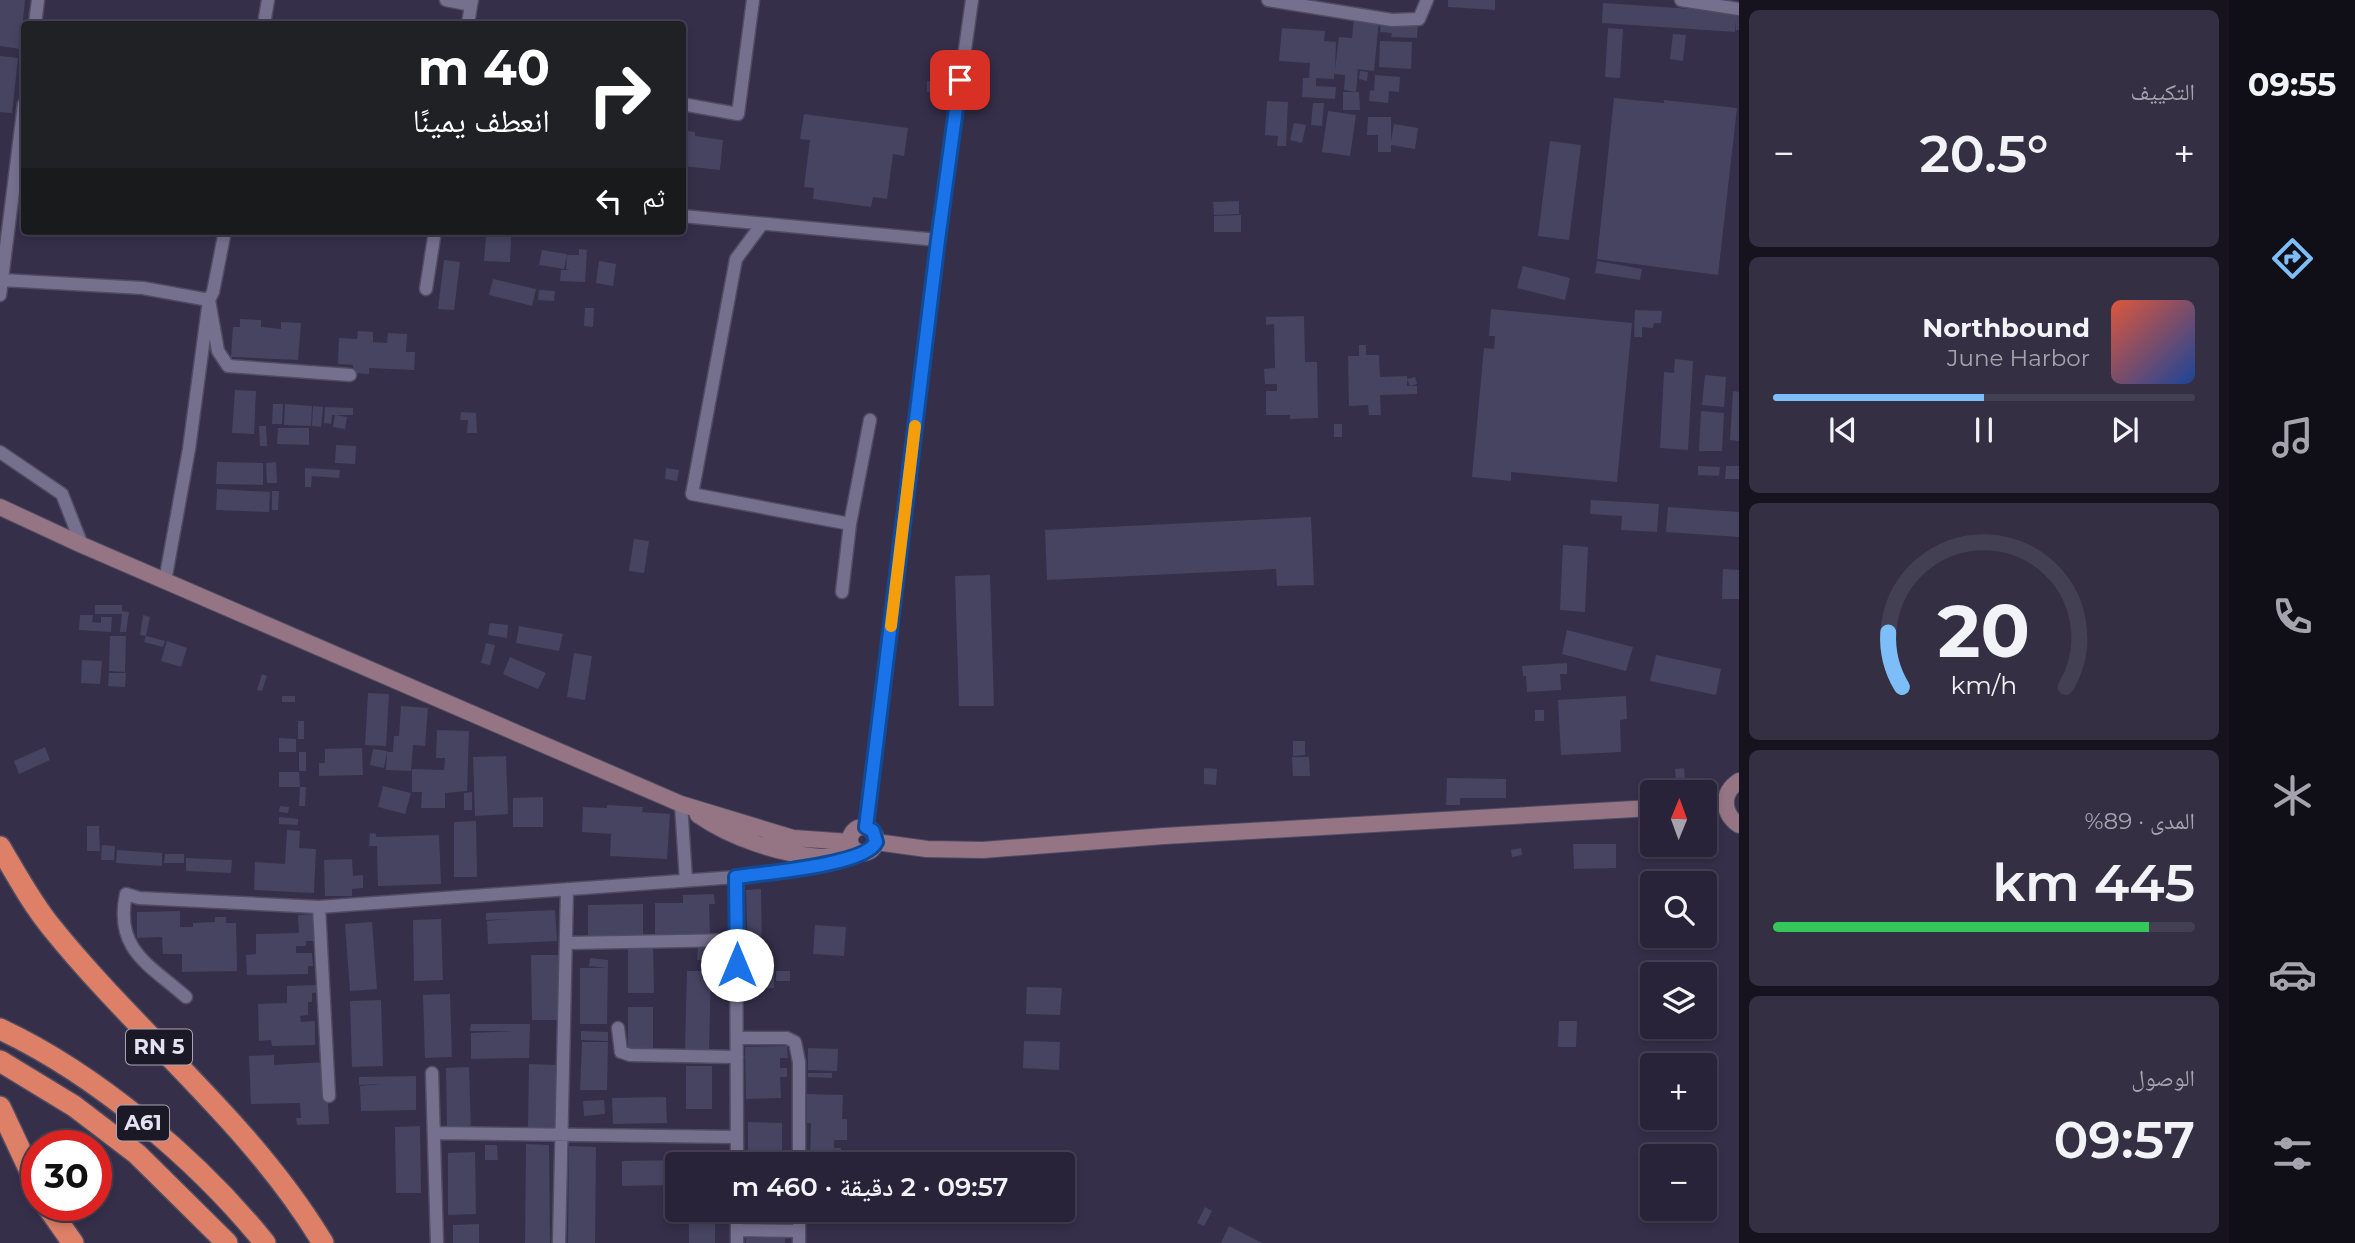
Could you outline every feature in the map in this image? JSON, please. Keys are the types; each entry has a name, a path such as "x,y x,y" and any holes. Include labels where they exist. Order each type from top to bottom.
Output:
{"highway":[{"name":"RN 5","path":"0,847 49,925 102,986 244,1136 270,1167 323,1243"},
{"name":"A61","path":"0,1029 22,1039 76,1072 127,1109 195,1168 265,1243"},
{"name":"A61","path":"0,1061 74,1106 136,1154 227,1243"},
{"path":"2,1122 21,1157"},
{"path":"2,1122 21,1165"},
{"path":"136,1154 156,1186 213,1243"},
{"path":"49,1221 64,1243"},
{"path":"58,1221 73,1243"}],"main road":[{"path":"0,507 681,804 793,838 862,847 983,850 1640,809"},
{"path":"1739,781 1730,789 1725,804 1727,813 1739,825"},
{"path":"1717,804 1725,804"},
{"path":"862,847 853,831 866,827"}],"street":[{"path":"34,21 38,0"},
{"path":"264,21 268,0"},
{"path":"446,0 472,2 469,21"},
{"path":"686,105 738,114 753,0"},
{"path":"866,827 938,240 971,0"},
{"path":"1268,0 1392,20 1419,19 1427,0"},
{"path":"1681,0 1739,9"},
{"path":"0,295 21,128"},
{"path":"686,216 938,240"},
{"path":"762,224 736,259 692,494 850,524"},
{"path":"166,581 189,449 209,300 224,235"},
{"path":"426,289 434,235"},
{"path":"2,279 143,288 209,300"},
{"path":"209,300 218,351 228,366 349,375"},
{"path":"842,592 850,524 870,420"},
{"path":"0,452 62,494 82,545"},
{"path":"681,804 686,880"},
{"path":"186,997 135,952 128,940 124,919 126,894 139,898 319,907 736,877 831,864 862,847"},
{"path":"736,877 737,1152"},
{"path":"559,1243 567,889"},
{"path":"319,907 329,1096"},
{"path":"567,943 737,940"},
{"path":"618,1028 621,1052 630,1055 737,1057"},
{"path":"737,1038 787,1038 795,1042 799,1062 799,1152"},
{"path":"432,1073 437,1243"},
{"path":"434,1133 737,1137"},
{"path":"737,1236 799,1237"}],"building":[{"path":"0,0 25,0 20,49 0,46"},
{"path":"1448,0 1495,0 1495,10 1448,7"},
{"path":"1603,3 1736,12 1736,17 1739,14 1739,30 1736,30 1736,21 1735,32 1602,23"},
{"path":"1354,18 1379,20 1374,71 1356,69 1356,92 1344,90 1345,75 1334,74 1334,79 1316,78 1316,86 1336,87 1335,99 1302,97 1303,78 1309,78 1310,63 1279,61 1282,28 1325,31 1324,41 1336,42 1335,70 1339,37 1352,38"},
{"path":"1381,21 1418,24 1417,38 1391,37 1392,33 1380,32"},
{"path":"1608,28 1623,29 1620,78 1605,77"},
{"path":"1673,34 1686,35 1683,61 1670,59"},
{"path":"1380,41 1412,42 1411,69 1379,67"},
{"path":"0,56 18,58 12,113 0,112"},
{"path":"1360,71 1368,72 1367,81 1359,79"},
{"path":"1375,75 1400,77 1399,92 1389,91 1388,103 1369,101 1370,90 1374,91"},
{"path":"927,81 939,82 938,93 927,92"},
{"path":"1343,92 1359,92 1360,110 1343,110"},
{"path":"1614,98 1737,108 1718,275 1597,259"},
{"path":"1267,101 1288,102 1286,146 1277,146 1278,136 1265,135"},
{"path":"1313,103 1324,103 1322,126 1311,125"},
{"path":"1328,111 1356,115 1350,156 1322,152"},
{"path":"804,114 908,128 904,156 893,154 887,199 873,197 871,207 813,199 814,188 804,187 810,140 800,139"},
{"path":"1368,117 1391,117 1391,141 1394,124 1418,128 1415,149 1391,145 1391,152 1378,152 1378,135 1367,135"},
{"path":"1294,123 1306,125 1302,143 1290,140"},
{"path":"686,131 695,132 695,136 723,140 720,170 686,166"},
{"path":"1550,141 1581,145 1569,240 1538,236"},
{"path":"1239,201 1239,214 1214,215 1213,202"},
{"path":"1241,215 1241,232 1214,232 1214,216"},
{"path":"486,236 511,237 510,262 484,261"},
{"path":"579,249 587,250 585,282 560,281 561,270 570,270 566,269 567,255 579,255"},
{"path":"542,250 567,254 564,269 539,265"},
{"path":"444,260 460,262 454,310 438,309"},
{"path":"599,261 616,264 613,286 596,283"},
{"path":"1597,261 1642,269 1640,280 1595,273"},
{"path":"1523,266 1570,278 1565,300 1517,288"},
{"path":"493,279 536,289 532,306 489,295"},
{"path":"539,290 555,291 554,301 538,300"},
{"path":"585,308 594,308 593,327 584,326"},
{"path":"1491,309 1632,323 1617,482 1511,472 1511,481 1472,477 1484,348 1494,349 1495,336 1489,336"},
{"path":"1635,310 1662,311 1661,323 1654,323 1653,328 1642,327 1642,337 1634,337"},
{"path":"1304,316 1305,362 1317,362 1318,418 1290,419 1290,415 1266,415 1266,391 1277,391 1277,384 1265,384 1264,369 1275,368 1274,324 1266,325 1266,317"},
{"path":"240,319 261,320 261,327 281,329 281,322 301,323 298,360 231,357 233,327 240,327"},
{"path":"358,331 373,332 373,342 387,343 388,333 407,334 406,352 415,352 414,370 369,368 369,374 353,373 353,365 338,364 339,338 357,339"},
{"path":"1359,345 1366,345 1366,355 1379,355 1380,377 1407,376 1407,386 1417,386 1417,394 1380,395 1381,415 1369,415 1368,405 1349,406 1348,356 1359,356"},
{"path":"1675,359 1693,361 1688,450 1660,448 1664,372 1674,373"},
{"path":"1705,375 1726,377 1724,407 1702,405"},
{"path":"1415,377 1417,384 1410,386 1407,379"},
{"path":"235,390 256,391 254,434 232,433"},
{"path":"1733,391 1739,392 1739,441 1730,440"},
{"path":"273,404 283,404 282,424 272,424"},
{"path":"285,404 312,406 311,426 284,425"},
{"path":"313,406 323,407 321,427 312,426"},
{"path":"325,407 353,408 353,415 332,415 331,424 324,423"},
{"path":"1701,411 1724,413 1722,451 1699,451"},
{"path":"461,412 476,413 477,433 467,433 468,420 460,420"},
{"path":"335,415 347,417 345,429 333,427"},
{"path":"1334,424 1342,424 1342,437 1334,437"},
{"path":"259,426 266,426 267,446 260,446"},
{"path":"278,428 309,428 309,445 277,444"},
{"path":"336,445 356,446 355,464 335,463"},
{"path":"217,462 263,463 263,485 216,484"},
{"path":"276,462 277,483 267,483 266,463"},
{"path":"1698,466 1720,467 1719,476 1698,475"},
{"path":"1726,466 1739,466 1739,479 1725,479"},
{"path":"305,468 340,470 339,478 312,476 311,487 305,487"},
{"path":"666,468 679,470 677,481 665,479"},
{"path":"217,489 270,492 269,512 216,510"},
{"path":"272,491 279,491 278,510 272,510"},
{"path":"1591,500 1659,504 1657,532 1621,530 1622,516 1590,514"},
{"path":"1668,507 1739,512 1739,537 1666,532"},
{"path":"1311,517 1314,585 1277,586 1276,569 1047,580 1045,530"},
{"path":"634,539 649,541 644,573 629,571"},
{"path":"1563,545 1588,547 1585,612 1560,610"},
{"path":"1723,569 1739,570 1739,599 1722,599"},
{"path":"990,575 994,706 959,706 955,576"},
{"path":"95,605 122,605 122,611 129,612 126,632 120,632 122,614 95,614"},
{"path":"80,615 93,615 92,622 101,623 101,617 112,617 111,632 79,630"},
{"path":"143,615 150,617 146,636 140,635"},
{"path":"490,623 508,625 507,638 488,635"},
{"path":"519,626 563,634 559,651 516,643"},
{"path":"1567,630 1633,647 1626,671 1562,654"},
{"path":"110,636 126,636 125,672 109,671"},
{"path":"146,636 165,641 163,647 144,642"},
{"path":"167,641 187,648 181,667 161,661"},
{"path":"486,643 495,645 490,665 481,663"},
{"path":"574,653 592,656 585,700 567,697"},
{"path":"1656,655 1721,669 1716,695 1650,681"},
{"path":"510,657 546,673 538,689 503,674"},
{"path":"82,660 102,661 100,684 81,683"},
{"path":"1567,663 1567,674 1560,674 1561,690 1527,692 1522,666"},
{"path":"109,673 126,673 125,687 108,686"},
{"path":"262,674 267,676 262,691 257,690"},
{"path":"368,693 389,694 386,746 365,745"},
{"path":"282,696 295,696 295,702 282,702"},
{"path":"1626,696 1627,719 1620,720 1621,752 1561,755 1558,700"},
{"path":"401,706 428,708 425,746 413,745 411,771 386,770 387,752 393,752 394,736 399,736"},
{"path":"1535,710 1544,710 1544,721 1535,721"},
{"path":"298,721 304,721 304,739 298,739"},
{"path":"437,730 469,731 467,791 445,793 445,808 421,808 422,792 412,792 412,769 444,770 445,758 436,758"},
{"path":"279,738 296,739 296,752 279,752"},
{"path":"1293,741 1305,741 1305,755 1293,756"},
{"path":"45,747 50,760 19,774 14,761"},
{"path":"362,748 363,775 319,776 319,763 325,763 325,749"},
{"path":"373,749 387,751 384,768 370,765"},
{"path":"299,752 306,752 306,771 299,771"},
{"path":"506,756 508,814 475,816 473,757"},
{"path":"1292,757 1309,757 1310,776 1293,776"},
{"path":"1204,768 1217,769 1216,785 1204,784"},
{"path":"1684,768 1685,780 1676,780 1675,769"},
{"path":"279,772 299,772 300,787 279,787"},
{"path":"1447,778 1506,779 1506,798 1460,798 1460,805 1446,805"},
{"path":"383,786 411,793 405,814 378,807"},
{"path":"300,787 306,787 305,806 299,806"},
{"path":"472,792 472,810 464,810 464,793"},
{"path":"543,797 543,827 513,827 513,798"},
{"path":"607,805 643,807 642,812 670,814 667,859 610,856 611,834 582,832 583,807 607,808"},
{"path":"280,806 289,807 288,813 279,812"},
{"path":"279,817 298,819 298,825 279,824"},
{"path":"476,821 477,877 454,877 454,822"},
{"path":"87,826 99,826 100,851 87,851"},
{"path":"287,830 300,831 299,848 316,849 314,893 254,890 255,862 285,864"},
{"path":"370,833 376,834 376,837 439,835 441,884 378,886 377,846 369,846"},
{"path":"1573,844 1616,844 1616,868 1574,869"},
{"path":"102,845 115,846 114,860 101,860"},
{"path":"1521,848 1522,855 1512,857 1511,850"},
{"path":"117,850 162,853 162,866 116,863"},
{"path":"165,854 184,854 184,863 164,863"},
{"path":"186,858 232,860 231,873 186,871"},
{"path":"352,859 353,876 363,875 363,888 352,889 352,896 325,896 324,860"},
{"path":"761,889 762,954 748,954 746,890"},
{"path":"714,894 715,904 709,904 710,935 655,936 655,903 683,903 683,895"},
{"path":"643,904 643,935 588,936 588,905"},
{"path":"555,910 557,941 488,944 487,921 511,919 486,920 486,913"},
{"path":"180,911 180,927 193,927 193,923 215,922 215,917 226,917 226,923 236,923 237,971 182,972 182,954 163,954 162,937 137,938 137,912"},
{"path":"314,914 315,941 306,941 306,946 296,946 296,953 312,953 313,966 308,966 308,974 247,975 246,955 256,954 256,934 299,933 298,915"},
{"path":"441,919 443,980 414,981 413,920"},
{"path":"372,922 377,989 350,991 345,924"},
{"path":"815,925 846,927 844,956 813,954"},
{"path":"698,947 711,948 711,961 697,960"},
{"path":"653,948 654,993 628,993 628,949"},
{"path":"531,955 558,955 560,1020 532,1020"},
{"path":"751,956 774,956 774,988 751,988"},
{"path":"590,958 608,960 607,1024 580,1024 580,968 607,968 589,966"},
{"path":"687,971 711,971 709,1049 685,1049"},
{"path":"776,971 790,971 790,981 776,981"},
{"path":"320,985 320,992 312,993 312,1002 308,1002 308,1015 300,1016 301,1022 315,1021 315,1045 272,1046 271,1040 259,1041 258,1004 287,1003 287,986"},
{"path":"1027,987 1062,988 1060,1015 1026,1014"},
{"path":"450,994 452,1057 425,1058 423,995"},
{"path":"381,1000 383,1066 352,1067 350,1001"},
{"path":"628,1007 653,1007 653,1051 628,1051"},
{"path":"1559,1021 1577,1021 1576,1047 1558,1047"},
{"path":"471,1024 530,1024 529,1058 471,1059 471,1033 516,1031 470,1031"},
{"path":"581,1031 608,1032 608,1041 581,1040"},
{"path":"1024,1041 1060,1042 1059,1070 1023,1068"},
{"path":"582,1042 608,1042 607,1090 580,1090"},
{"path":"787,1046 788,1058 780,1058 780,1068 787,1068 787,1077 780,1077 781,1098 746,1099 745,1047"},
{"path":"808,1048 838,1049 837,1071 808,1070"},
{"path":"274,1055 274,1065 326,1062 329,1124 297,1125 296,1118 301,1118 300,1103 251,1104 249,1056"},
{"path":"529,1064 556,1065 555,1127 528,1127"},
{"path":"686,1066 712,1066 712,1109 686,1109"},
{"path":"469,1067 471,1132 447,1133 446,1068"},
{"path":"808,1073 832,1073 832,1078 808,1077"},
{"path":"416,1076 416,1110 361,1111 360,1086 381,1084 359,1085 359,1077"},
{"path":"807,1094 843,1095 842,1119 847,1119 847,1140 834,1140 834,1148 841,1148 841,1152 810,1152 811,1123 807,1123"},
{"path":"666,1097 667,1123 613,1124 612,1098"},
{"path":"604,1100 605,1114 584,1116 583,1101"},
{"path":"748,1122 782,1123 782,1151 748,1151"},
{"path":"420,1126 421,1193 396,1193 395,1127"},
{"path":"526,1144 549,1145 550,1243 525,1243"},
{"path":"485,1145 497,1145 498,1160 485,1160"},
{"path":"569,1146 596,1147 595,1243 568,1243"},
{"path":"475,1152 476,1214 448,1215 448,1153"},
{"path":"665,1160 665,1185 622,1186 622,1161"},
{"path":"1205,1207 1212,1211 1204,1226 1197,1223"},
{"path":"689,1222 715,1222 715,1243 689,1243"},
{"path":"747,1222 781,1222 781,1226 747,1226"},
{"path":"479,1224 479,1243 453,1243 453,1225"},
{"path":"1229,1226 1262,1243 1221,1243"},
{"path":"746,1238 785,1238 785,1243 746,1243"}],"slow traffic":[{"path":"891,626 915,426"}],"route":[{"path":"737,965 736,877 831,864 869,851 875,846 873,831 866,827 960,80"}]}
